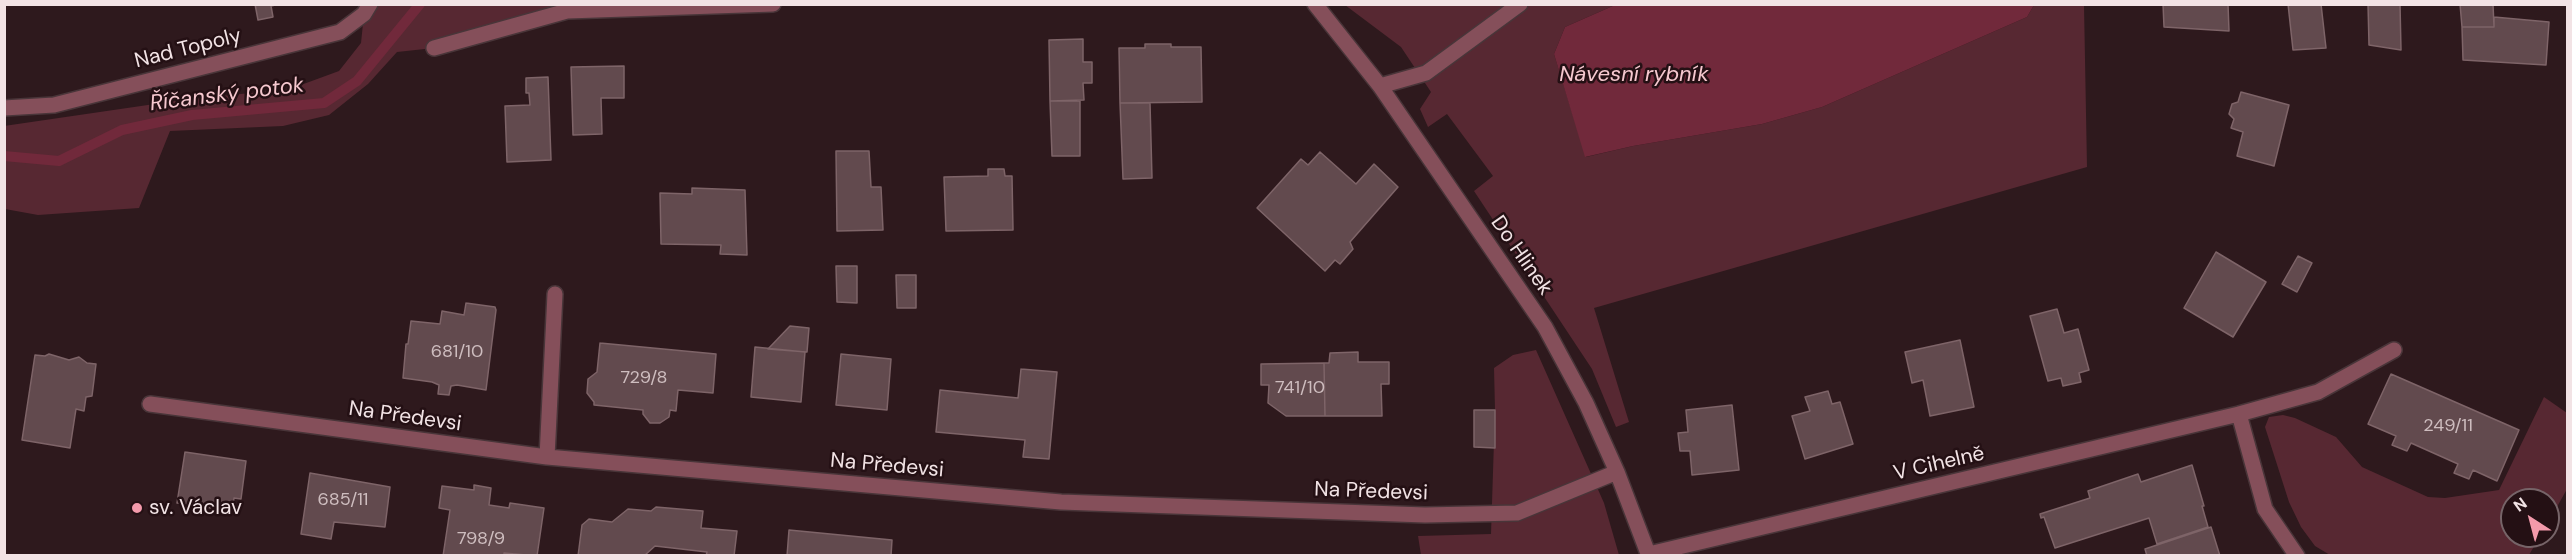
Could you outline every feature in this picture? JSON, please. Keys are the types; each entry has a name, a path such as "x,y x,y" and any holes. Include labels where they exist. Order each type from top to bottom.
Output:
{"street":[{"name":"Nad Topoly","path":"4,108 54,105 340,32 364,14 370,4"},
{"path":"434,48 567,11 773,4"},
{"name":"Do Hlinek","path":"1315,4 1380,86 1545,327 1586,403 1617,472 1649,555"},
{"path":"1380,86 1426,73 1520,4"},
{"path":"547,457 555,294"},
{"name":"V Cihelně","path":"1649,555 2239,414 2318,392 2394,350"},
{"name":"Na Předevsi","path":"150,404 547,457 1061,502 1425,515 1517,513 1617,472"},
{"path":"2239,414 2265,509 2297,555"}],"shaded area":[{"path":"370,5 773,5 567,11 434,48 397,52 368,84 329,115 283,126 170,131 139,208 38,215 5,209 4,126 182,100 290,89 339,71 361,43 364,14"},
{"path":"1345,5 1615,5 1565,27 1554,54 1586,157 1633,146 1762,124 1822,107 2027,17 2034,5 2084,5 2087,167 1594,308 1629,422 1616,427 1592,369 1474,191 1493,176 1447,114 1428,127 1420,109 1431,92 1401,47"},
{"path":"1536,350 1604,503 1619,555 1421,555 1418,536 1491,534 1494,368 1513,355"},
{"path":"2544,397 2567,413 2567,489 2560,502 2560,488 2500,488 2500,548 2533,548 2529,555 2330,555 2315,546 2301,527 2289,502 2265,427 2269,417 2283,415 2295,418 2336,437 2362,467 2428,497 2445,498 2499,490"}],"water":[{"name":"Návesní rybník","path":"1615,5 2034,5 2027,17 1822,107 1762,124 1633,146 1585,157 1554,54 1565,27"}],"building":[{"path":"255,4 280,4 271,6 273,17 258,20"},
{"path":"2163,4 2228,4 2229,31 2164,27"},
{"path":"2288,4 2321,4 2326,48 2293,50"},
{"path":"2368,4 2400,4 2401,50 2369,45"},
{"path":"2460,4 2493,4 2494,27 2462,27"},
{"path":"2494,17 2549,22 2546,65 2463,60 2462,27 2494,27"},
{"path":"1083,39 1083,62 1092,62 1092,83 1083,83 1084,100 1050,101 1049,40"},
{"path":"1145,44 1201,47 1202,102 1120,103 1119,48 1145,48"},
{"path":"624,66 624,98 601,98 602,134 573,135 571,67"},
{"path":"548,77 551,160 507,162 505,106 530,105 529,93 526,93 526,78"},
{"path":"2241,92 2289,105 2274,166 2237,156 2243,132 2231,128 2234,119 2229,114 2232,104 2238,102"},
{"path":"1050,101 1080,101 1080,156 1052,156"},
{"path":"1120,103 1150,103 1152,178 1123,179"},
{"path":"836,151 869,151 871,187 881,187 883,230 837,231"},
{"path":"1320,152 1356,184 1374,164 1398,187 1350,242 1353,249 1340,264 1335,260 1325,271 1257,208 1301,159 1308,165"},
{"path":"988,169 1004,169 1005,176 1012,176 1013,230 946,231 944,177 988,176"},
{"path":"692,188 745,190 747,255 720,254 721,245 661,244 660,193 692,194"},
{"path":"2216,252 2266,282 2233,337 2184,308"},
{"path":"2298,256 2312,263 2297,292 2282,284"},
{"path":"836,266 857,266 857,303 837,302"},
{"path":"896,275 916,275 916,308 897,308"},
{"path":"466,303 495,307 496,310 486,390 457,385 451,386 449,395 438,394 439,385 403,378 411,321 440,324 442,311 464,315"},
{"path":"2057,309 2064,333 2078,329 2089,370 2079,373 2081,382 2063,386 2061,378 2048,381 2030,316"},
{"path":"790,326 809,328 807,352 768,349"},
{"path":"1960,340 1974,407 1930,416 1923,380 1912,383 1905,352"},
{"path":"600,343 716,354 713,393 678,390 676,411 670,410 669,417 660,423 650,423 643,414 643,410 594,405 587,393 588,379 597,372"},
{"path":"755,347 805,352 801,402 751,397"},
{"path":"1358,352 1358,362 1389,362 1389,384 1381,384 1382,416 1325,416 1324,363 1329,363 1330,353"},
{"path":"49,354 69,360 79,357 87,363 96,364 92,396 86,397 84,411 76,409 70,448 22,440 35,355"},
{"path":"841,354 891,359 887,410 836,405"},
{"path":"1324,363 1325,416 1286,416 1268,403 1269,385 1261,385 1261,364"},
{"path":"1021,369 1057,372 1049,459 1023,457 1025,440 936,432 940,390 1018,398"},
{"path":"2391,374 2519,430 2497,481 2473,470 2469,479 2454,473 2458,464 2411,443 2407,451 2392,445 2396,436 2368,424"},
{"path":"1828,391 1832,404 1840,402 1853,444 1805,459 1792,416 1810,411 1805,397"},
{"path":"1732,405 1739,470 1692,475 1690,451 1680,451 1678,433 1688,432 1686,410"},
{"path":"1474,410 1495,410 1495,448 1474,447"},
{"path":"185,452 246,461 241,499 234,498 232,511 177,503"},
{"path":"2192,465 2208,527 2157,544 2149,518 2055,548 2044,517 2041,518 2040,514 2090,498 2088,491 2138,474 2141,482"},
{"path":"310,473 390,487 385,527 334,522 331,539 301,534"},
{"path":"474,485 491,488 489,505 509,508 510,503 544,508 537,556 504,553 504,556 443,556 450,510 439,508 442,486 474,490"},
{"path":"656,507 703,511 701,528 737,531 734,556 706,556 707,552 655,546 644,556 578,556 582,525 589,519 612,522 628,509 651,511"},
{"path":"2211,527 2220,556 2147,556 2145,549"},
{"path":"789,530 892,540 891,556 787,556"}],"waterway":[{"name":"Říčanský potok","path":"4,156 59,161 122,130 192,115 324,103 357,81 420,4"}],"place":[{"name":"sv. Václav","path":"137,508"}]}
